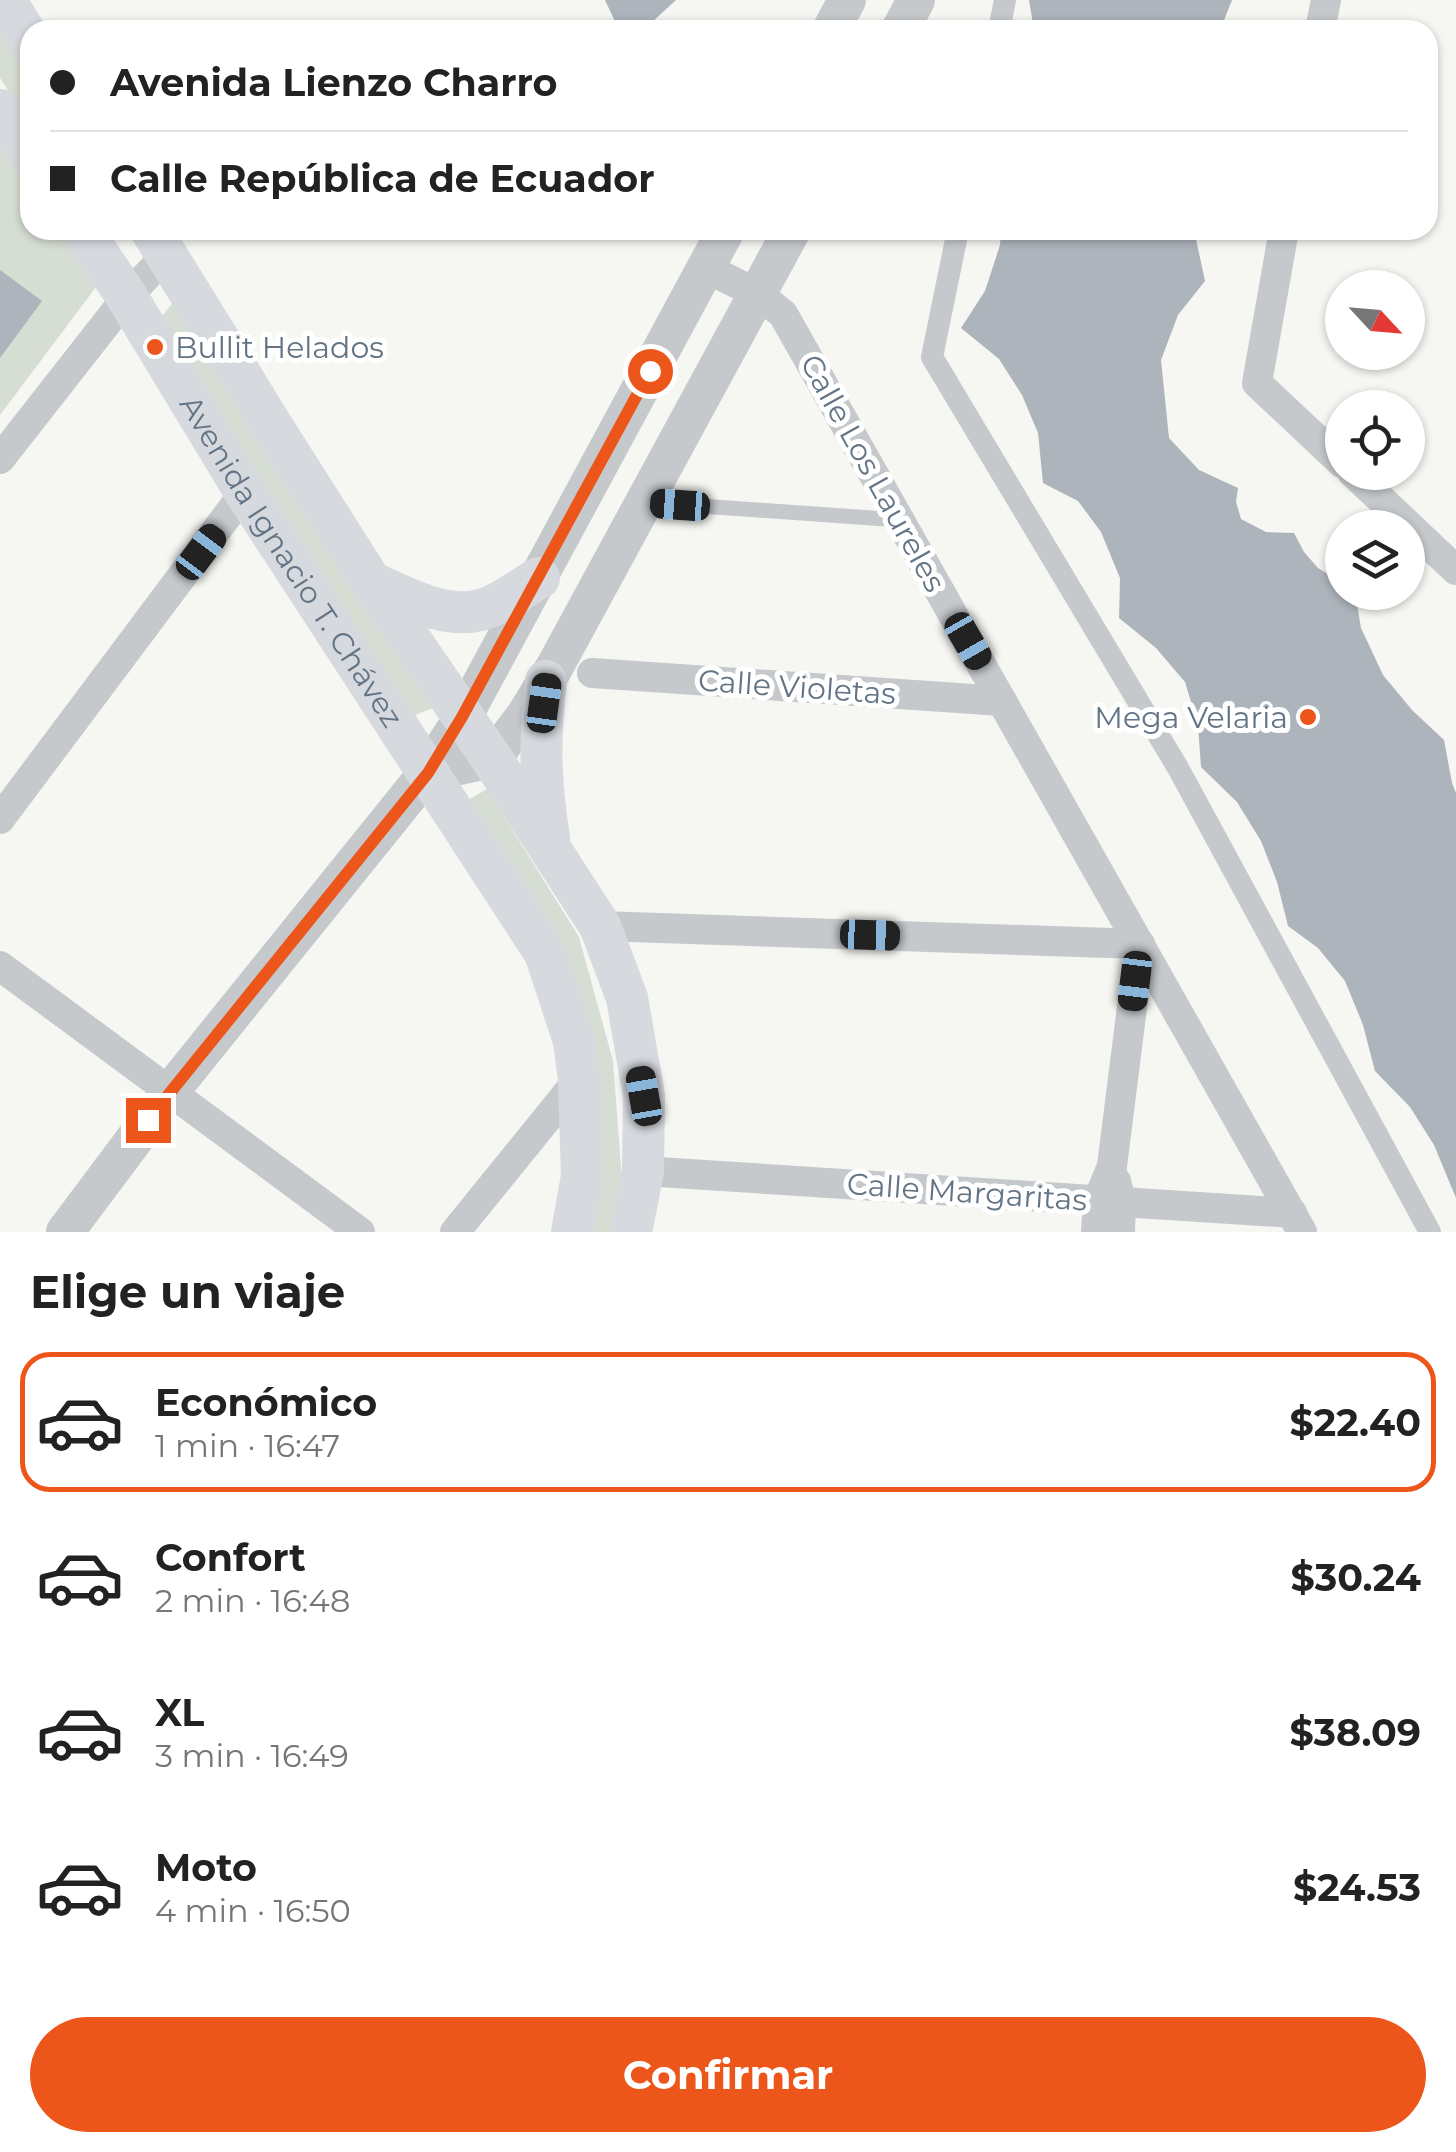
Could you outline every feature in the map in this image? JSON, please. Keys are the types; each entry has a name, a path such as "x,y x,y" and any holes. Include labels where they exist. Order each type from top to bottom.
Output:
{"main road":[{"path":"5,0 20,24"},
{"path":"0,110 20,139"},
{"name":"Avenida Ignacio T. Chávez","path":"89,240 128,297 245,492 545,953 574,1041 579,1079 582,1176 572,1232"},
{"name":"Avenida Ignacio T. Chávez","path":"159,242 372,582 600,926 627,998 644,1096 643,1171 631,1232"},
{"path":"372,582 434,608 458,612 484,610 538,578"},
{"path":"550,674 540,758 550,848"}],"street":[{"path":"65,1232 169,1092 428,773 721,240"},
{"path":"428,773 492,759 526,714 787,240"},
{"path":"956,240 932,358 1178,768 1430,1232"},
{"path":"1282,240 1257,383 1325,447"},
{"path":"0,460 128,297 159,242"},
{"name":"Calle Los Laureles","path":"706,268 758,294 783,314 1297,1223"},
{"path":"1373,490 1454,558"},
{"path":"0,819 245,492"},
{"path":"550,674 592,673"},
{"name":"Calle Violetas","path":"592,673 1002,701"},
{"path":"600,926 1140,944 1110,1201 1096,1232"},
{"path":"0,966 360,1232"},
{"path":"455,1232 579,1079"},
{"name":"Calle Margaritas","path":"643,1171 1110,1201 1297,1223"},
{"path":"1110,1201 1120,1232"}],"lane":[{"path":"644,502 900,520"}],"shaded area":[{"path":"0,28 20,59 20,109 0,78"},
{"path":"0,136 20,164 20,240 74,240 102,279 0,415"},
{"path":"176,299 441,705 410,717 157,322"},
{"path":"487,789 579,937 613,1061 622,1180 611,1232 583,1232 585,1066 461,804"}],"building":[{"path":"605,0 676,0 654,20 614,20"},
{"path":"1029,0 1232,0 1224,20 1032,20"},
{"name":"Mega Velaria","path":"1000,240 1196,240 1205,281 1178,315 1161,360 1169,438 1199,470 1238,488 1236,502 1241,519 1266,532 1294,533 1304,552 1325,572 1325,610 1358,610 1361,628 1383,675 1444,740 1456,793 1456,1198 1434,1145 1410,1107 1375,1071 1363,1025 1345,981 1318,948 1288,926 1261,841 1237,802 1201,767 1198,725 1185,682 1156,648 1119,618 1120,578 1101,532 1078,501 1043,483 1038,433 1022,395 999,359 961,328 985,291"},
{"path":"0,270 42,301 0,358"}],"place":[{"name":"Bullit Helados","path":"155,347"},
{"name":"Mega Velaria","path":"1308,717"}],"route":[{"path":"148,1120 428,773 650,371"}]}
